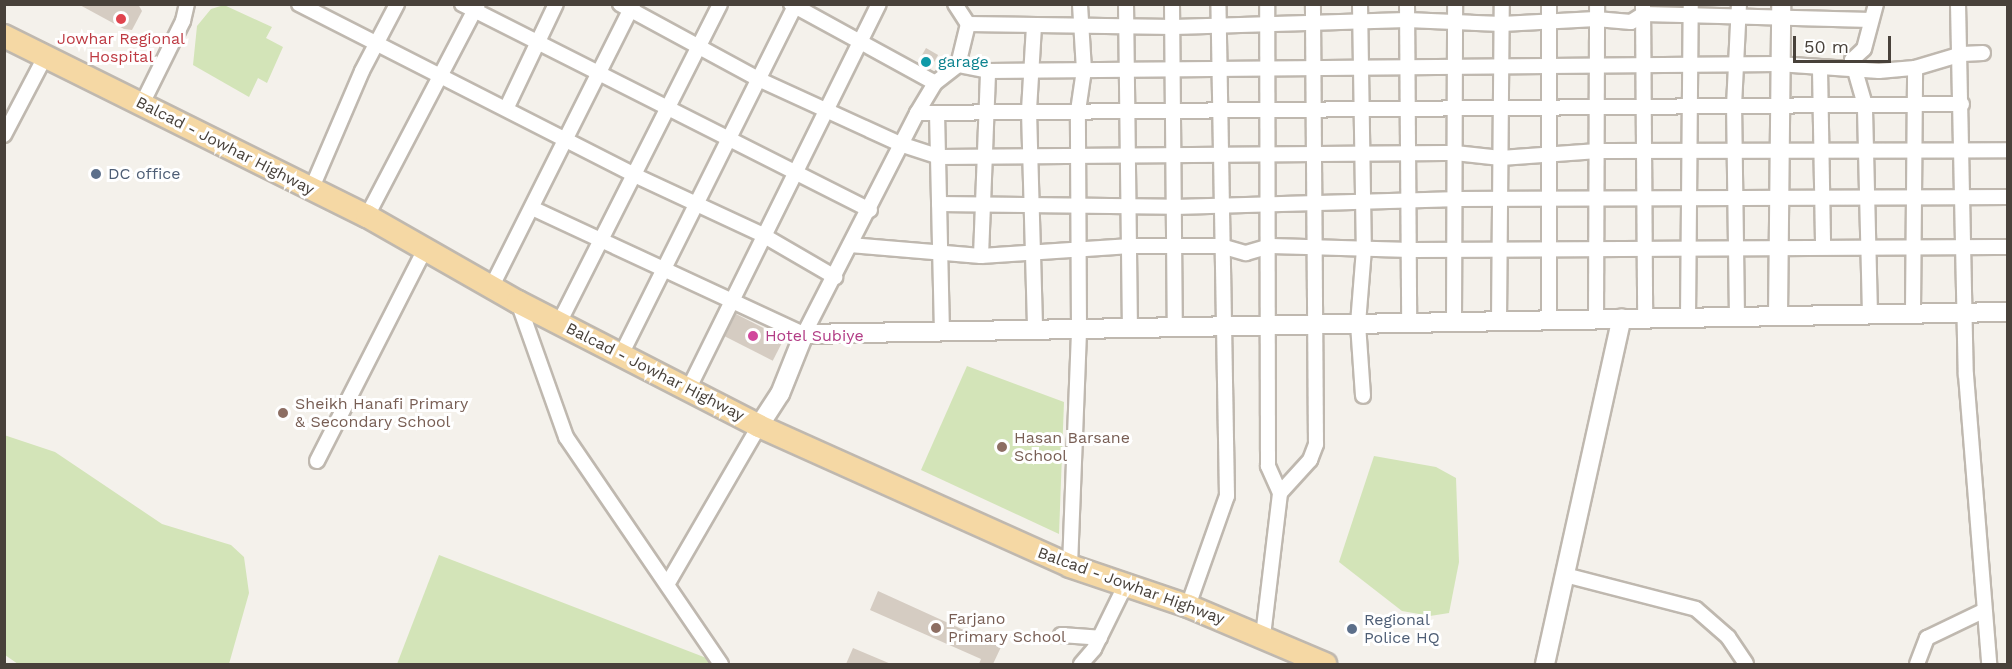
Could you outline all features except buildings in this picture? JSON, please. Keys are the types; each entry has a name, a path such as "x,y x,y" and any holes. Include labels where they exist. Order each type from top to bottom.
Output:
{"main road":[{"name":"Balcad - Jowhar Highway","path":"4,36 367,216 426,247 518,303 689,388 759,426 1070,566 1127,582 1263,636 1325,664"}],"street":[{"path":"142,104 183,21 187,4"},
{"path":"299,4 318,9 375,46 507,107 632,174 761,234 835,277"},
{"path":"311,190 375,46 397,4"},
{"path":"462,4 477,8 599,77 732,137 870,210"},
{"path":"507,107 556,4"},
{"path":"559,323 599,237 670,108 720,4"},
{"path":"689,388 733,304 761,234 828,109 879,4"},
{"path":"955,4 969,24"},
{"path":"1070,566 1079,329 1078,111 1084,70 1080,4"},
{"path":"1126,4 1131,158 1130,328"},
{"path":"1172,4 1174,207 1177,246 1175,327"},
{"path":"1188,606 1227,496 1219,205 1221,68 1218,4"},
{"path":"1263,636 1280,493 1268,466 1271,246 1267,113 1269,69 1267,4"},
{"path":"1280,493 1310,460 1316,444 1316,246 1311,203 1310,111 1313,4"},
{"path":"1360,4 1360,204 1364,249 1358,324 1363,396"},
{"path":"1407,4 1410,154 1408,202 1411,250 1409,323"},
{"path":"1454,322 1457,246 1454,110 1455,4"},
{"path":"1499,321 1503,201 1502,4"},
{"path":"1549,4 1551,66 1549,320"},
{"path":"1870,314 1872,247 1867,199 1865,105 1852,60 1864,49 1876,4"},
{"path":"1958,4 1962,54 1960,150 1964,312 1981,612 1989,664"},
{"path":"621,355 661,269 732,137 794,5 861,39 935,83"},
{"path":"492,286 599,77 628,7 758,79 828,109 900,144 940,157 1131,158 1455,153 1501,158 1598,151 1643,153 1735,150 1822,152 1913,149 2007,150"},
{"path":"367,216 477,8"},
{"path":"969,24 1174,27 1407,20 1455,24 1502,24 1549,20 1597,12 1631,22 1644,9 1740,9 1871,20"},
{"path":"1644,9 1641,108 1645,318"},
{"path":"1737,317 1734,106 1740,9"},
{"path":"1688,318 1691,247 1688,198 1688,106 1691,10"},
{"path":"1778,316 1781,247 1777,105 1781,11"},
{"path":"1596,318 1597,12"},
{"path":"668,583 780,394 804,334 870,210 917,113 935,83 958,65 969,24"},
{"path":"1034,26 1029,111 1035,253 1035,330"},
{"path":"958,65 988,71 1503,68 1641,64 1778,64 1820,69 1853,69 1915,68 1962,54 1983,53"},
{"path":"4,135 45,57"},
{"path":"1913,311 1915,68"},
{"path":"1820,69 1823,247"},
{"path":"981,256 990,111 988,71"},
{"path":"917,113 1220,110 1267,113 1408,108 1550,110 1688,106 1962,104"},
{"path":"937,113 940,157 942,330"},
{"path":"939,204 1174,207 1360,204 1455,199 1550,202 1596,199 1779,197 1867,199 1914,195 1961,198 2007,197"},
{"path":"532,208 599,237 733,304 804,334 1737,317 1913,311 2007,312"},
{"path":"850,245 981,256 1080,253 1131,246 1221,246 1246,254 1271,246 1411,250 1457,246 1872,247 1915,245 2007,247"},
{"path":"317,461 426,247"},
{"path":"518,303 566,437 668,583 721,664"},
{"path":"1545,664 1622,318"},
{"path":"1565,574 1696,609 1728,638 1746,664"},
{"path":"1081,664 1100,638 1127,582"},
{"path":"1917,664 1927,638 1981,612"},
{"path":"1061,635 1100,638"}],"green space":[{"path":"224,5 272,27 266,38 283,47 267,83 258,78 249,97 193,65 197,26 211,9"},
{"path":"967,366 1064,402 1059,534 921,470"},
{"path":"4,435 55,452 162,524 231,545 244,557 249,593 229,664 18,664 5,655"},
{"path":"1374,456 1436,467 1456,478 1459,562 1449,613 1430,616 1402,611 1339,562"},
{"path":"439,555 722,664 397,664"}],"place":[{"name":"Jowhar Regional Hospital","path":"121,19"},
{"name":"garage","path":"926,62"},
{"name":"DC office","path":"96,174"},
{"name":"Hotel Subiye","path":"753,336"},
{"name":"Sheikh Hanafi Primary & Secondary School","path":"283,413"},
{"name":"Hasan Barsane School","path":"1002,447"},
{"name":"Farjano Primary School","path":"936,628"},
{"name":"Regional Police HQ","path":"1352,629"}]}
